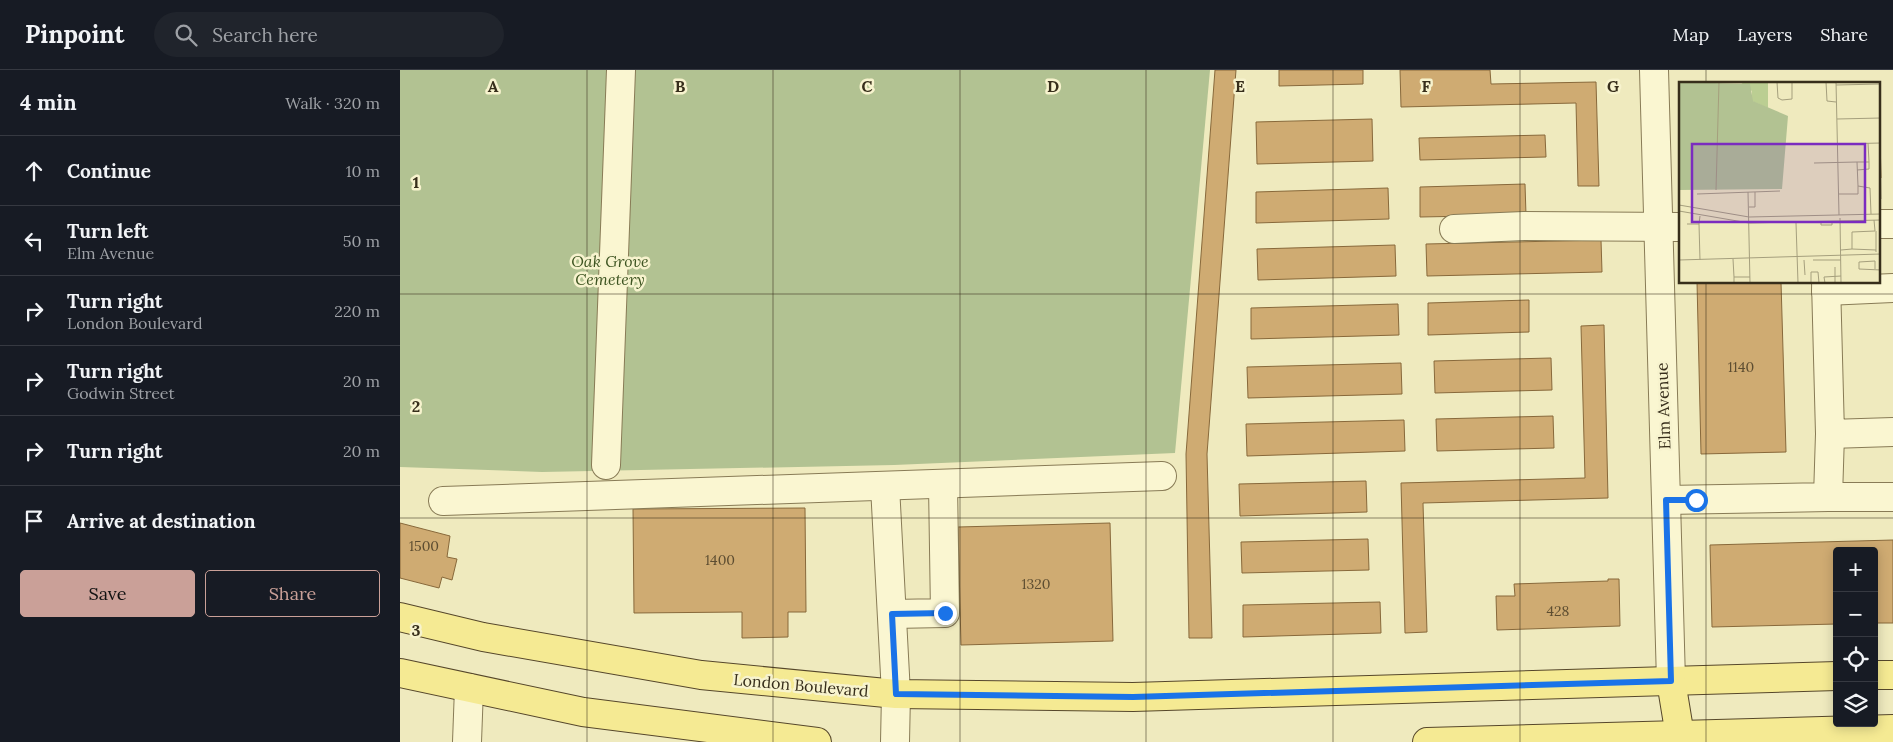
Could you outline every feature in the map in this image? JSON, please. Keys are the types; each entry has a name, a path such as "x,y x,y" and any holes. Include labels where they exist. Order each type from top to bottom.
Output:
{"main road":[{"name":"London Boulevard","path":"400,617 483,637 701,675 896,694 1133,697 1833,676"},
{"path":"400,673 583,712 817,742"},
{"path":"1878,675 1893,675"},
{"name":"Elm Avenue","path":"1671,681 1681,738"},
{"path":"1427,742 1681,738 1893,729"}],"street":[{"path":"606,465 621,70"},
{"name":"Elm Avenue","path":"1654,70 1670,227 1666,500 1671,681"},
{"path":"1880,224 1893,224"},
{"path":"1454,229 1524,226 1670,227"},
{"path":"1828,498 1830,434 1826,287 1893,288"},
{"path":"1830,434 1893,432"},
{"path":"442,501 1162,476"},
{"path":"892,614 945,613 943,484"},
{"path":"884,486 896,694 895,742"},
{"path":"1666,500 1893,496"},
{"path":"467,742 469,688"}],"green space":[{"name":"Oak Grove Cemetery","path":"400,70 1210,70 1175,453 894,465 542,472 400,467"}],"building":[{"path":"1215,70 1236,70 1207,454 1212,638 1189,638 1186,454"},
{"path":"1279,70 1363,70 1363,84 1279,86"},
{"path":"1400,70 1490,70 1491,84 1596,82 1599,186 1578,186 1576,103 1401,107"},
{"path":"1372,119 1373,161 1257,164 1256,122"},
{"path":"1545,135 1546,157 1420,160 1419,138"},
{"path":"1880,138 1881,178 1880,178"},
{"path":"1525,184 1526,215 1420,217 1420,187"},
{"path":"1388,188 1389,219 1256,223 1256,192"},
{"path":"1601,240 1602,272 1427,276 1426,244"},
{"path":"1395,245 1396,276 1258,280 1257,249"},
{"path":"1697,284 1781,284 1786,452 1701,454"},
{"path":"1529,300 1529,332 1428,335 1428,303"},
{"path":"1398,304 1399,335 1251,339 1251,308"},
{"path":"1604,325 1608,498 1423,503 1427,632 1405,633 1401,483 1585,478 1581,326"},
{"path":"1551,358 1552,390 1435,393 1434,361"},
{"path":"1401,363 1402,394 1248,398 1247,367"},
{"path":"1553,416 1554,448 1437,451 1436,419"},
{"path":"1404,420 1405,451 1247,456 1246,424"},
{"path":"1366,481 1367,512 1240,516 1239,484"},
{"path":"805,508 806,612 788,612 788,637 742,638 742,612 634,613 633,509"},
{"path":"400,523 450,536 447,557 457,559 452,580 442,577 439,588 400,578"},
{"path":"1110,523 1113,641 961,645 958,527"},
{"path":"1368,539 1369,570 1242,573 1241,542"},
{"path":"1893,540 1893,623 1878,623 1878,547 1833,547 1833,624 1712,627 1710,545"},
{"path":"1608,579 1619,579 1620,626 1497,630 1496,596 1515,596 1514,584 1608,581"},
{"path":"1380,602 1381,633 1243,637 1243,605"}],"route":[{"path":"945,613 892,614 896,694 1133,697 1671,681 1666,500 1696,500"}]}
